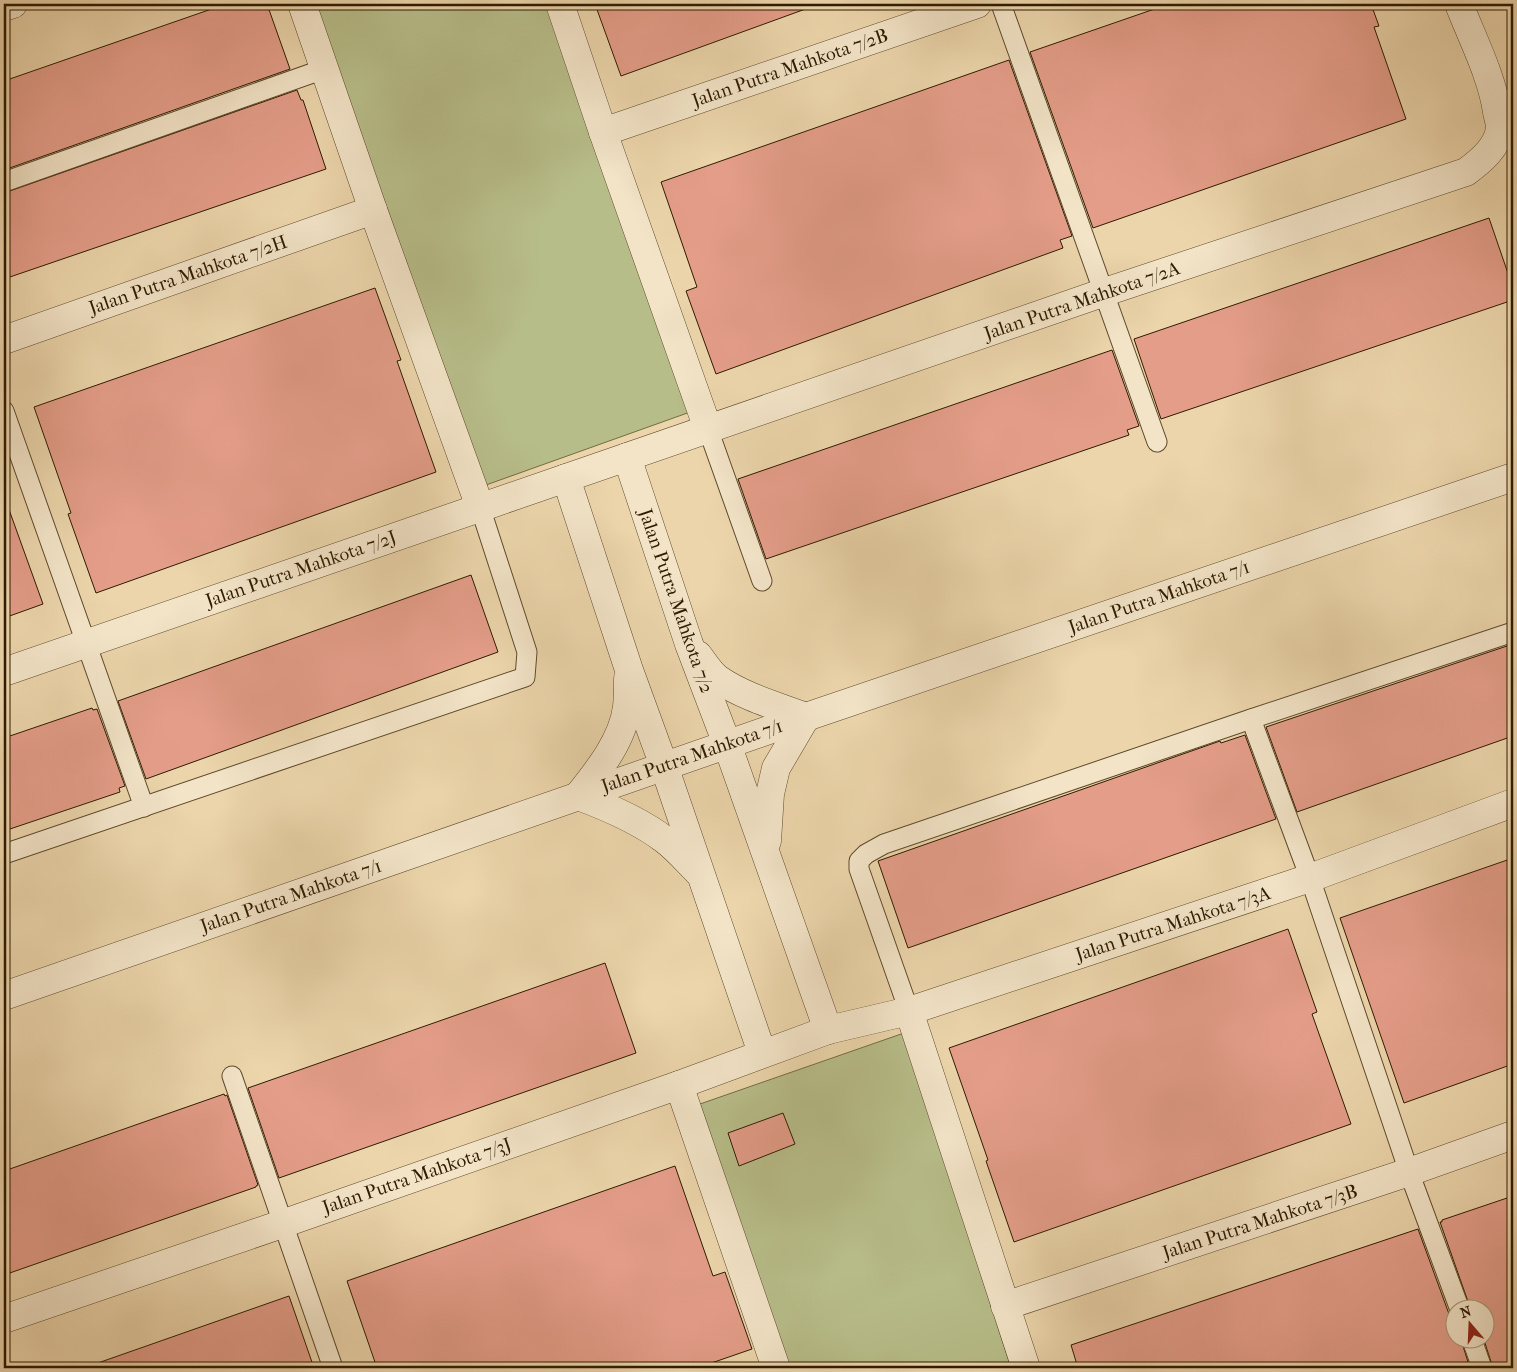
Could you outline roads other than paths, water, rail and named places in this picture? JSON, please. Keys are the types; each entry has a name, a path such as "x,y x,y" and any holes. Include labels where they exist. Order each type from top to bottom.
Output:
{"street":[{"path":"4,7 13,4"},
{"path":"302,4 373,210 480,508"},
{"path":"560,4 708,429"},
{"name":"Jalan Putra Mahkota 7/2B","path":"603,132 978,4"},
{"name":"Jalan Putra Mahkota 7/2A","path":"599,467 1105,292 1466,172 1482,160 1493,146 1500,127 1489,81 1459,4"},
{"name":"Jalan Putra Mahkota 7/2H","path":"4,340 373,210"},
{"name":"Jalan Putra Mahkota 7/2","path":"627,457 689,644 727,744 828,1030"},
{"name":"Jalan Putra Mahkota 7/2J","path":"4,672 599,467"},
{"name":"Jalan Putra Mahkota 7/1","path":"4,996 727,744 1513,477"},
{"path":"566,478 629,670 664,766 762,1053"},
{"name":"Jalan Putra Mahkota 7/1","path":"689,644 717,678 751,696 806,717"},
{"path":"578,796 598,770 614,744 622,725 627,708 629,670"},
{"path":"767,857 770,794 776,768 806,717"},
{"name":"Jalan Putra Mahkota 7/1","path":"578,796 606,806 664,840 702,876"},
{"name":"Jalan Putra Mahkota 7/3A","path":"828,1030 909,1011 1310,878 1513,803"},
{"path":"909,1011 1026,1368"},
{"name":"Jalan Putra Mahkota 7/3J","path":"4,1318 282,1224 679,1085 828,1030"},
{"path":"679,1085 776,1368"},
{"name":"Jalan Putra Mahkota 7/3B","path":"1005,1306 1409,1172 1513,1135"}],"lane":[{"path":"1001,4 1157,442"},
{"path":"4,182 324,69"},
{"path":"4,411 144,807"},
{"path":"708,429 762,581"},
{"path":"4,854 525,677 527,652 480,508"},
{"path":"909,1011 859,869 859,861 866,854 884,844 1513,632"},
{"path":"1251,719 1310,878 1409,1172 1456,1300"},
{"path":"232,1076 333,1368"},
{"path":"1476,1350 1482,1368"}]}
